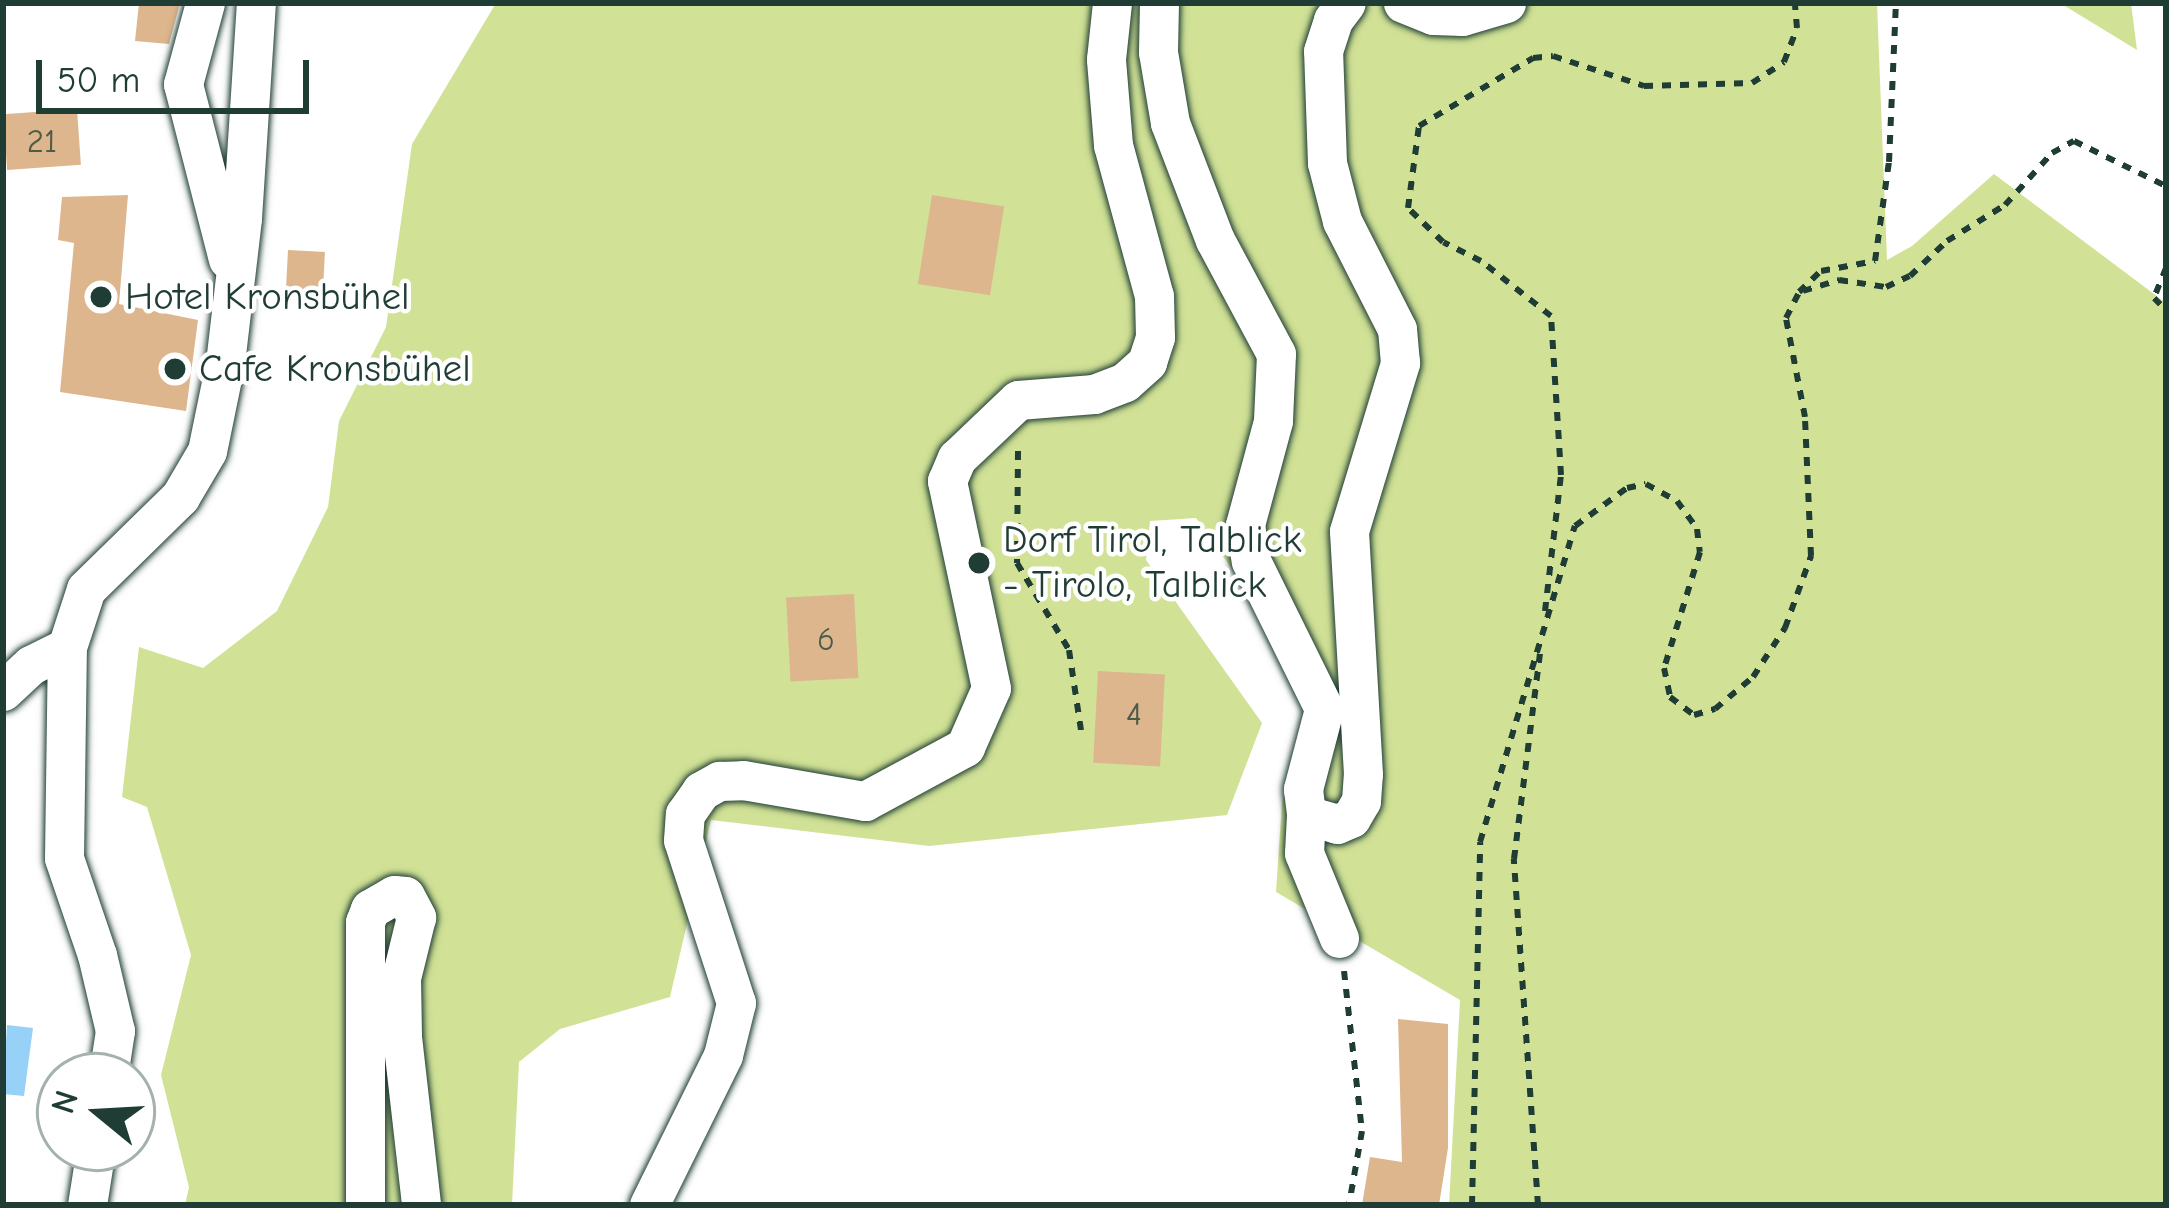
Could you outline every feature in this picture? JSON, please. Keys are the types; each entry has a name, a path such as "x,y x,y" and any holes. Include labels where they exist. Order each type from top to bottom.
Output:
{"street":[{"path":"205,3 183,84 233,280"},
{"path":"112,1052 115,1031 97,956 64,858 67,647 86,589 180,496 207,452 225,363 256,3"},
{"path":"649,1205 723,1055 736,1004 683,840 685,814 701,791 719,781 743,779 865,801 965,748 991,688 947,481 972,440 1018,400 1094,394 1125,382 1147,362 1155,337 1154,296 1113,145 1106,59 1112,3"},
{"path":"1159,3 1158,52 1169,123 1216,240 1276,354 1274,421 1245,525 1251,561 1324,709 1304,789 1304,853 1339,938"},
{"path":"1306,815 1337,824 1351,818 1360,801 1349,531 1400,363 1397,329 1342,221 1327,163 1323,51 1333,20 1346,3"},
{"path":"1402,3 1432,15 1462,16 1506,3"},
{"path":"3,691 31,665 67,647"},
{"path":"365,1205 365,922 370,909 394,895 405,896 416,917 401,978 401,1017 421,1205"},
{"path":"87,1205 92,1172"}],"path":[{"path":"1538,1205 1514,859 1562,475 1551,316 1481,261 1443,242 1408,208 1419,126 1533,58 1553,56 1645,86 1753,83 1784,62 1797,28 1795,3"},
{"path":"1472,1205 1480,842 1575,526 1628,488 1646,484 1677,501 1697,529 1695,577 1664,668 1670,697 1694,715 1715,709 1753,677 1785,628 1811,556 1804,417 1786,318 1799,292 1821,271 1874,260 1889,162 1896,3"},
{"path":"1799,292 1839,280 1886,287 1910,276 1947,241 2005,205 2052,153 2074,141 2166,186"},
{"path":"2166,268 2155,284 2154,298 2166,310"},
{"path":"1039,398 1019,436 1014,484 1018,563 1069,650 1081,730"},
{"path":"1339,938 1356,1040 1362,1131 1349,1205"}],"green space":[{"path":"496,3 1877,3 1887,260 1912,246 1994,174 2166,303 2166,1205 1449,1205 1460,1000 1276,892 1282,803 1309,711 1254,600 1196,518 1150,521 1146,560 1262,723 1227,815 929,846 711,820 670,997 560,1029 519,1062 512,1205 185,1205 189,1187 161,1075 191,955 147,807 122,797 139,647 203,668 277,611 328,507 339,421 386,327 412,144"},
{"path":"2060,3 2131,3 2137,50"}],"water":[{"path":"7,1025 33,1028 24,1096 3,1094"}],"building":[{"path":"139,3 180,3 169,44 135,41"},
{"path":"77,109 81,165 7,170 3,114"},
{"path":"128,195 119,304 198,320 186,411 60,392 74,243 58,240 62,197"},
{"path":"932,195 1004,206 990,295 918,284"},
{"path":"288,250 325,252 322,299 286,297"},
{"path":"854,594 858,678 790,681 786,598"},
{"path":"1098,671 1165,675 1160,766 1093,763"},
{"path":"1398,1019 1448,1024 1448,1148 1439,1205 1362,1205 1370,1157 1402,1162"}],"place":[{"name":"Hotel Kronsbühel","path":"101,297"},
{"name":"Cafe Kronsbühel","path":"175,369"},
{"name":"Dorf Tirol, Talblick - Tirolo, Talblick","path":"979,563"}]}
